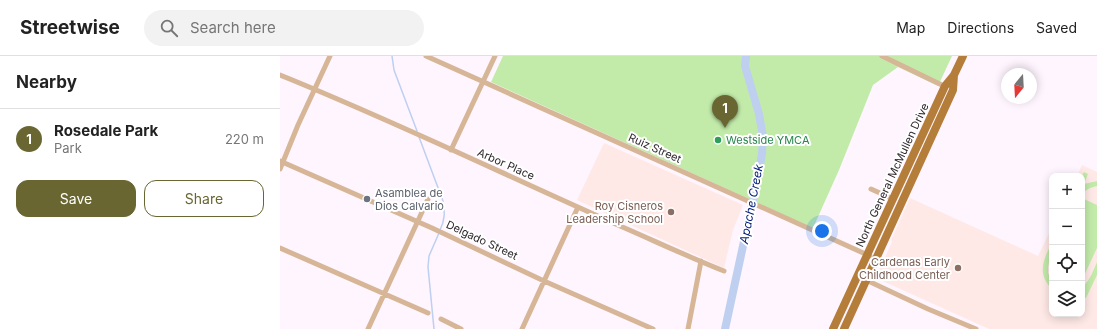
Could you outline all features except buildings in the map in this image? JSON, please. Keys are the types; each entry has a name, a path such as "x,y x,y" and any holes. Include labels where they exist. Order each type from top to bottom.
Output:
{"main road":[{"name":"North General McMullen Drive","path":"833,329 924,130 945,86 954,75 963,56"},
{"name":"North General McMullen Drive","path":"844,329 953,90 954,75"},
{"path":"900,206 897,201 923,145 924,130"}],"street":[{"path":"280,169 281,162 330,56"},
{"name":"Ruiz Street","path":"426,56 876,259"},
{"path":"451,150 495,56"},
{"path":"882,56 953,90"},
{"name":"Arbor Place","path":"280,75 411,131 724,271"},
{"name":"Delgado Street","path":"281,162 446,234 544,281 653,329"},
{"path":"871,189 893,199"},
{"path":"368,329 428,199"},
{"path":"522,329 578,207"},
{"path":"280,248 428,313"},
{"path":"688,329 701,261"},
{"path":"866,280 928,309 976,329"},
{"path":"441,319 461,329"}],"shaded area":[{"name":"Roy Cisneros Leadership School","path":"604,143 743,205 733,230 724,268 577,200"},
{"name":"Cardenas Early Childhood Center","path":"1082,165 1097,172 1097,329 989,329 876,278 910,198 1038,256 1049,233 1049,317 1085,317 1085,173 1078,173"}],"green space":[{"path":"503,56 952,56 938,86 898,67 873,85 839,170 813,228 491,82"},
{"path":"1084,172 1088,174 1085,182 1085,173"},
{"path":"1097,181 1097,186 1085,191 1085,184"},
{"path":"1085,199 1097,205 1097,248 1085,274"},
{"path":"1049,248 1049,285 1043,272 1046,254"},
{"path":"1097,262 1097,275 1086,298 1085,285"}],"waterway":[{"path":"392,56 394,70 417,131"},
{"name":"Apache Creek","path":"725,329 762,154 763,137 759,114 745,66 746,56"},
{"path":"419,137 443,201 444,216 440,230"},
{"path":"434,329 428,267 429,256 439,233"}],"place":[{"name":"Rosedale Park","path":"725,128"},
{"name":"Westside YMCA","path":"718,140"},
{"name":"Asamblea de Dios Calvario","path":"367,199"},
{"name":"Roy Cisneros Leadership School","path":"671,212"},
{"name":"Cardenas Early Childhood Center","path":"958,268"}]}
